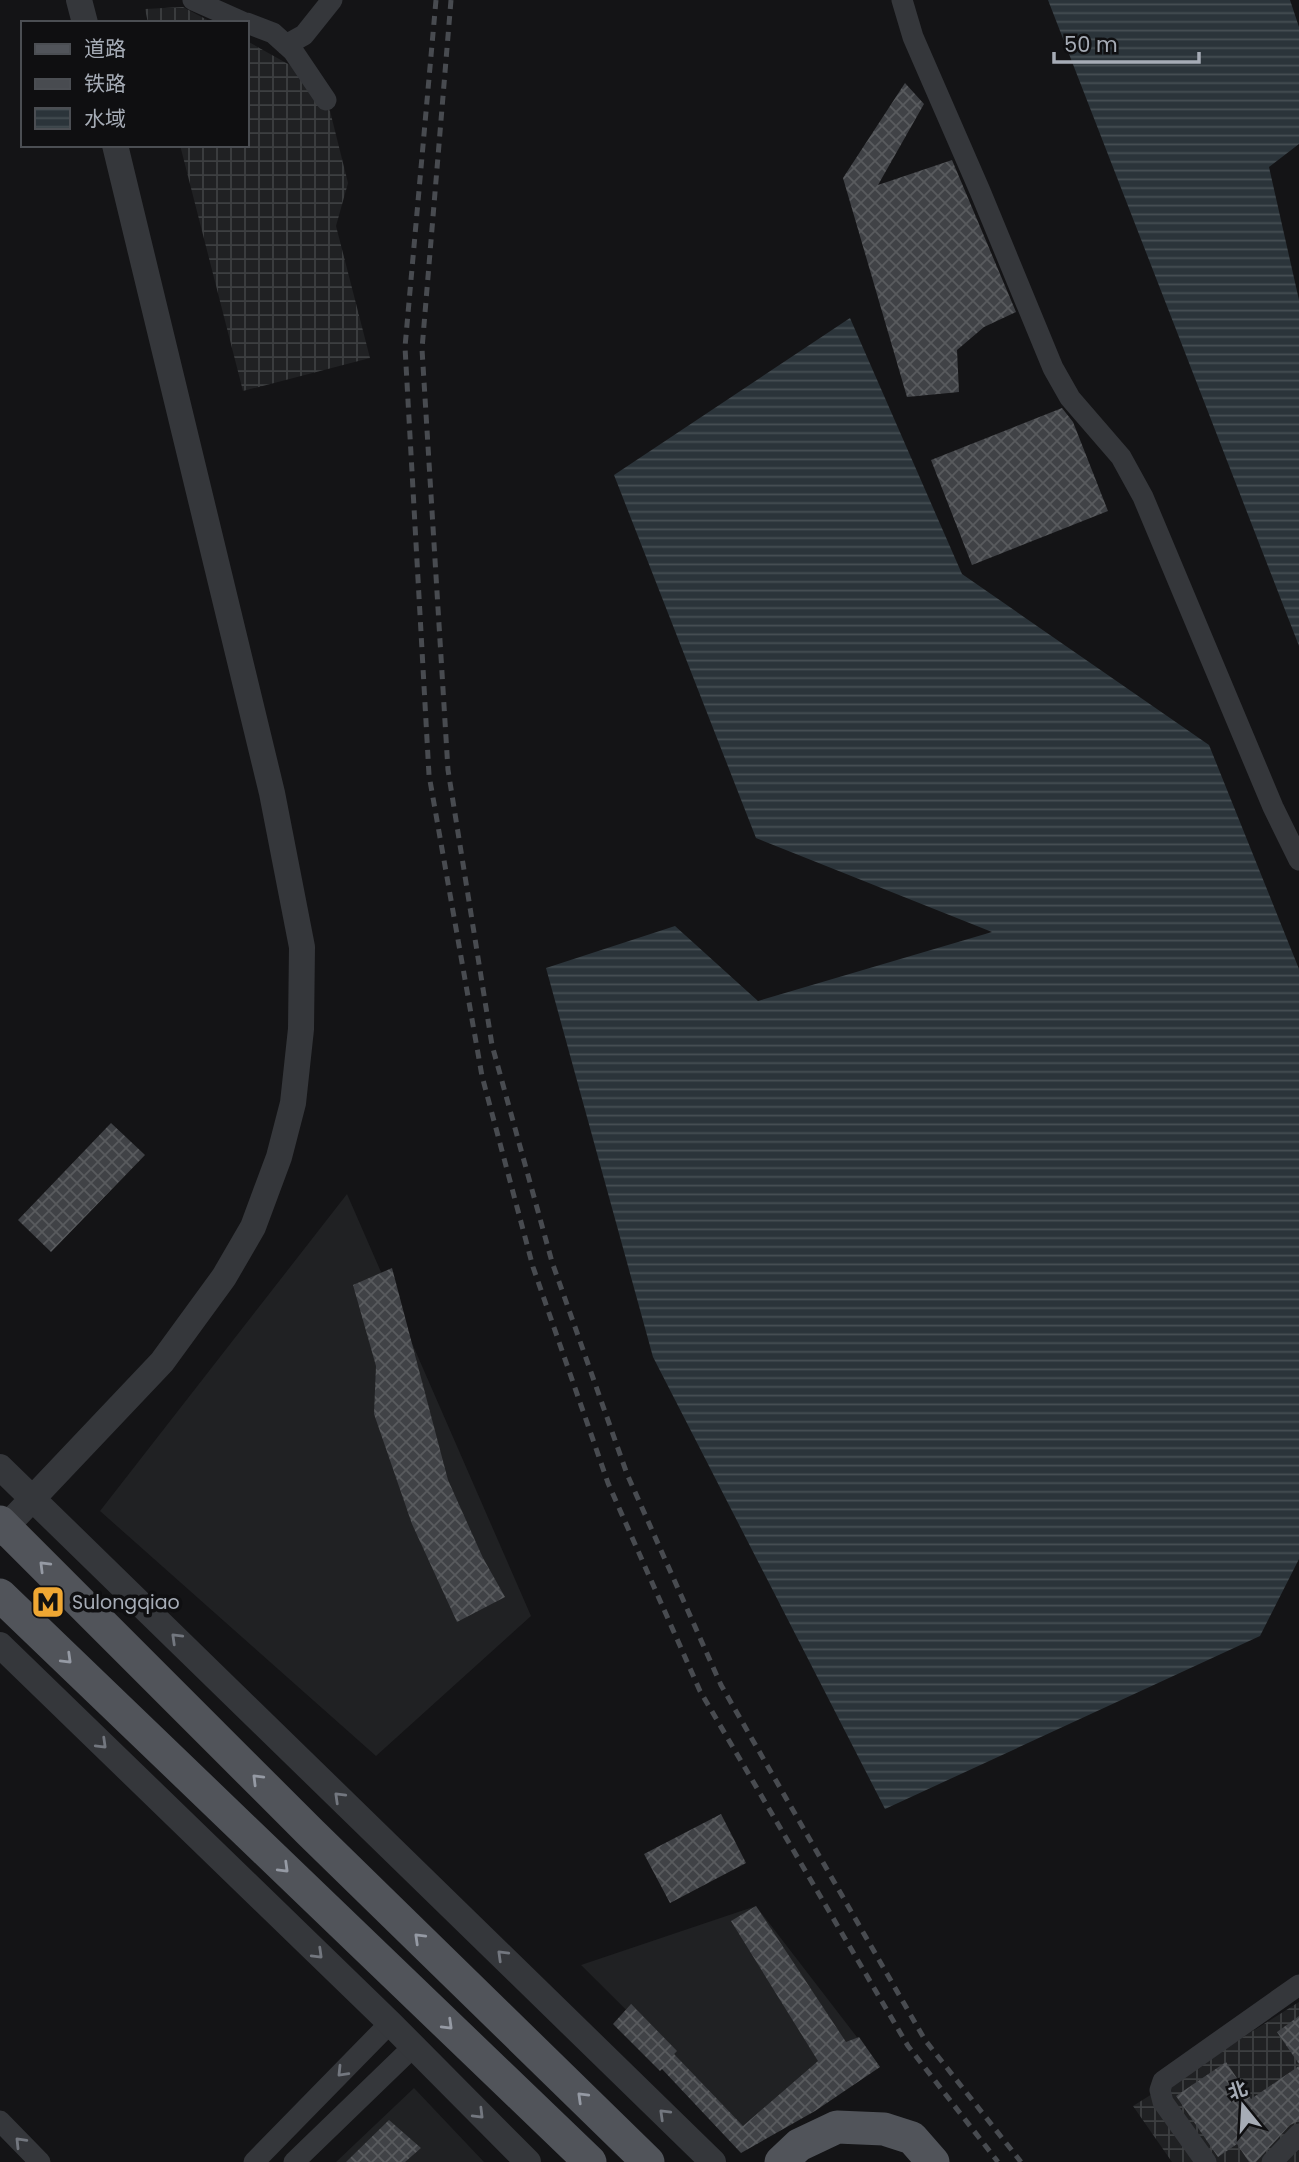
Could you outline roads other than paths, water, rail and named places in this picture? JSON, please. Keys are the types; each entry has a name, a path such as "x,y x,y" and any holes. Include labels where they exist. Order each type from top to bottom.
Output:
{"main road":[{"path":"2,1528 649,2162"},
{"path":"0,1595 590,2162"},
{"path":"781,2162 799,2146 837,2127 884,2129 912,2138 933,2162"}],"street":[{"path":"79,0 84,21"},
{"path":"193,0 241,21"},
{"path":"286,45 304,35 332,0"},
{"path":"902,0 913,37 1053,368 1070,398 1121,457 1143,497 1273,807 1299,860"},
{"path":"248,24 273,33 293,51 326,100"},
{"path":"2,1528 34,1499 162,1362 195,1320 253,1227 279,1157 293,1103 301,1029 302,947 272,793 115,147"},
{"path":"0,1467 713,2162"},
{"path":"0,1645 528,2162"},
{"path":"1206,2162 1163,2102 1160,2090 1163,2081 1299,1985"},
{"path":"254,2162 390,2024"},
{"path":"294,2162 413,2047"},
{"path":"0,2121 40,2162"},
{"path":"1272,2162 1299,2134"}],"water":[{"path":"1048,0 1290,0 1299,27 1299,144 1269,167 1299,300 1299,646"},
{"path":"850,318 962,574 1209,745 1299,969 1299,1559 1260,1636 885,1809 653,1357 546,968 675,926 758,1001 992,932 756,838 614,475"}],"railway":[{"path":"436,0 405,347 429,775 482,1076 533,1267 608,1483 700,1691 908,2046 998,2162"},
{"path":"451,0 422,349 448,770 492,1045 552,1262 627,1474 721,1685 925,2040 1021,2162"}],"place":[{"name":"Sulongqiao","path":"48,1602"}]}
